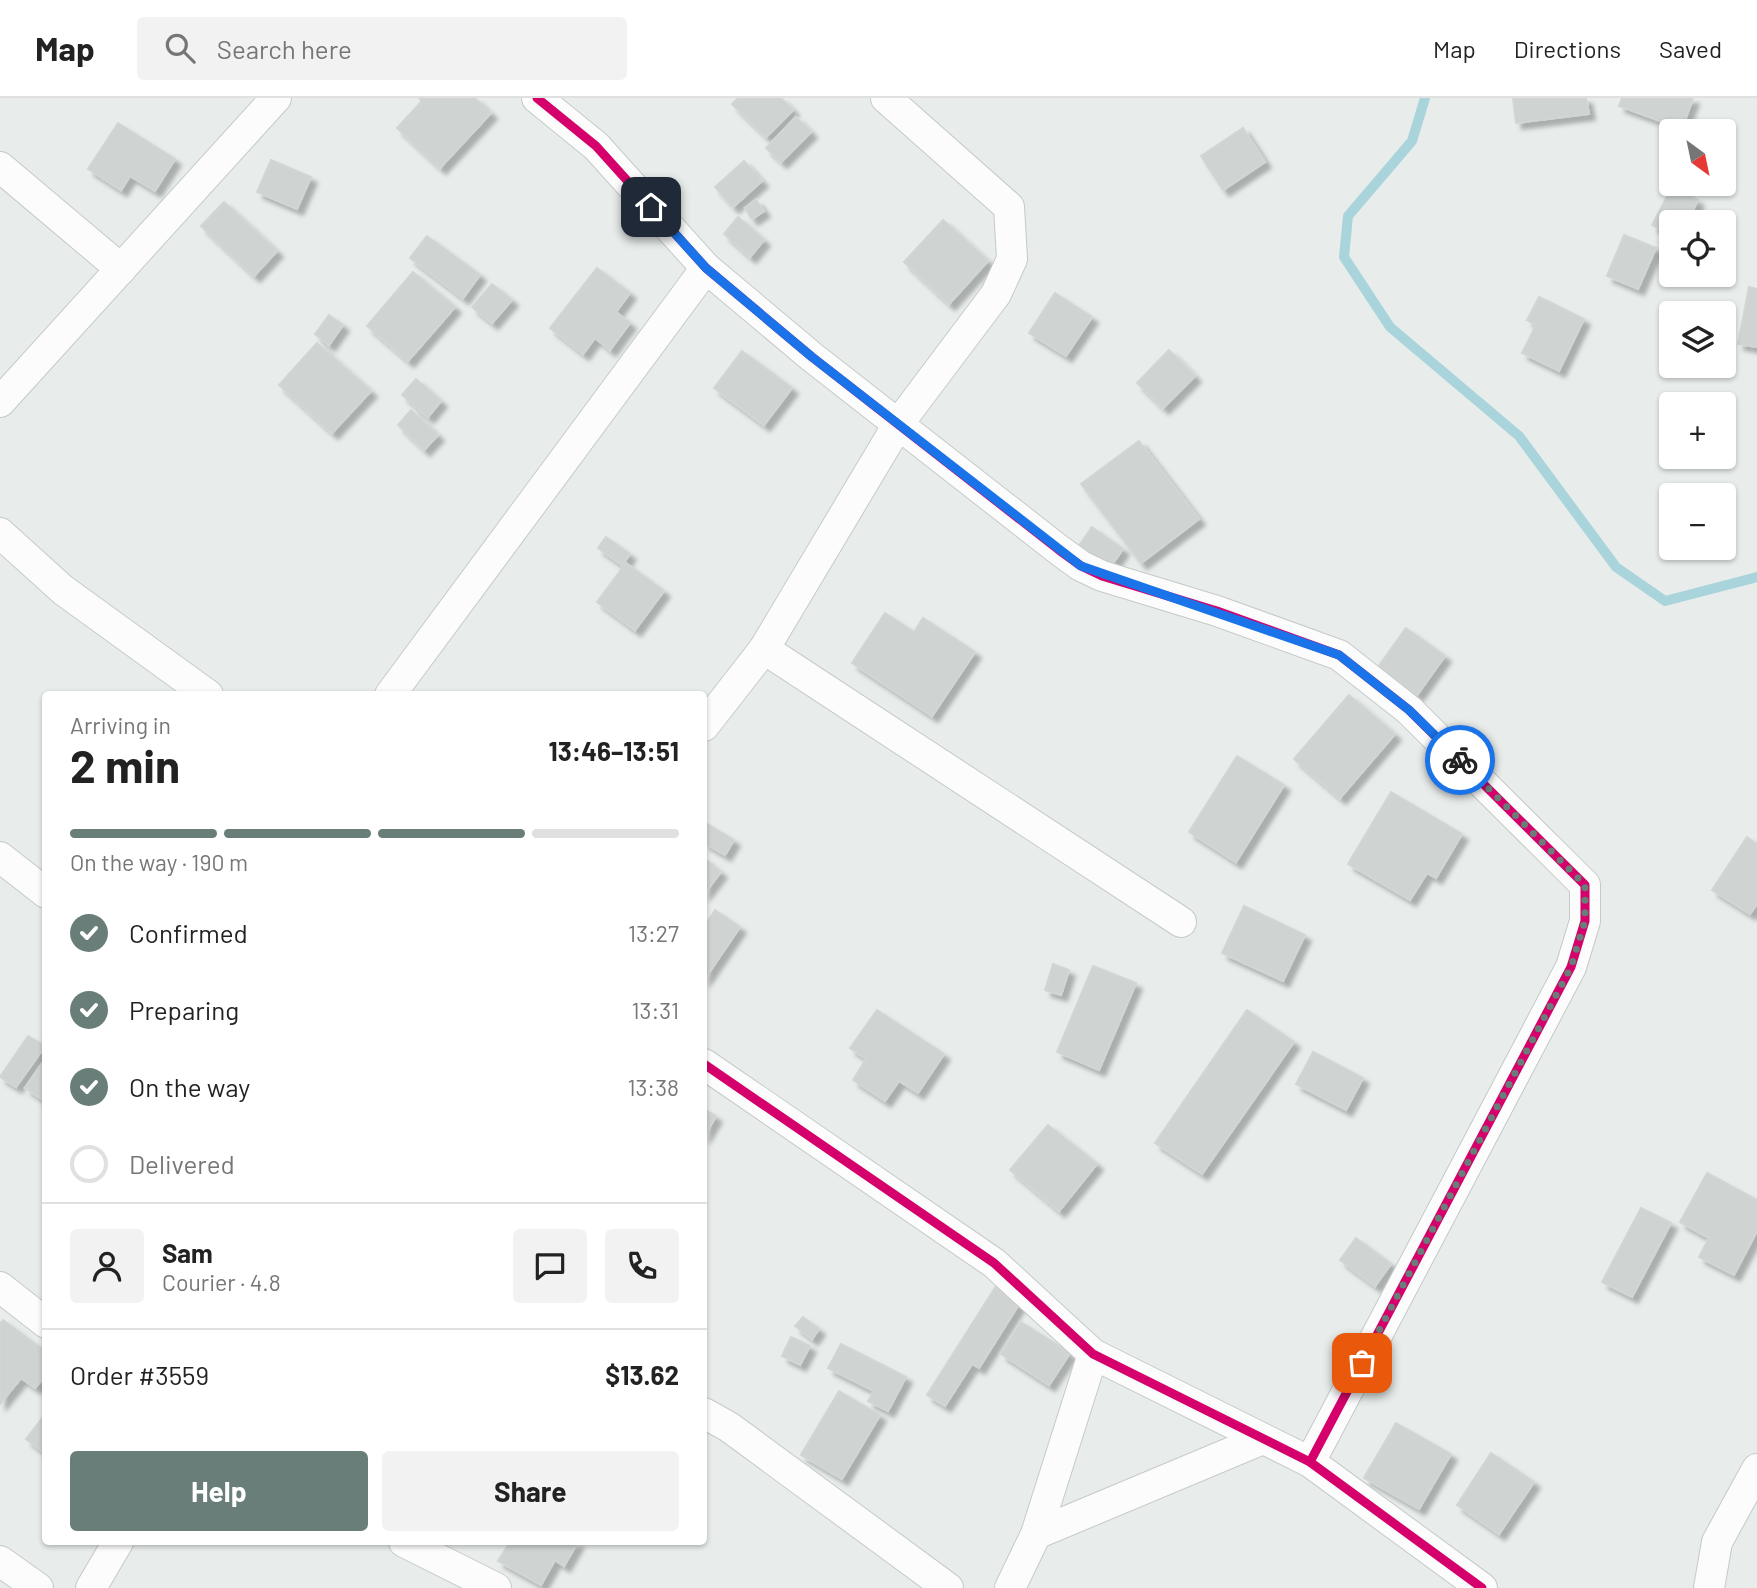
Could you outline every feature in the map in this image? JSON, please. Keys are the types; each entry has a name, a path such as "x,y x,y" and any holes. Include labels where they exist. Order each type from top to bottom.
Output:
{"street":[{"path":"0,402 276,98"},
{"path":"537,98 596,146 706,268 812,357 1081,566 1339,655 1409,710 1585,885 1585,921 1571,967 1310,1462"},
{"path":"707,722 764,649 899,423 996,294 1012,259 1009,207 886,98"},
{"path":"0,167 121,269"},
{"path":"393,691 706,268"},
{"path":"0,533 64,590 203,691"},
{"path":"764,649 1181,922"},
{"path":"0,857 42,890"},
{"path":"707,1066 994,1263 1093,1354 1310,1462 1482,1588"},
{"path":"0,1287 42,1319"},
{"path":"1010,1588 1036,1534 1093,1354"},
{"path":"707,1415 729,1427 948,1588"},
{"path":"1036,1534 1263,1438"},
{"path":"1709,1588 1717,1542 1757,1469"},
{"path":"91,1588 116,1545"},
{"path":"410,1545 496,1588"},
{"path":"0,1561 38,1588"}],"building":[{"path":"419,98 475,98 491,113 440,168 397,128 422,101"},
{"path":"738,98 781,98 793,110 766,137 732,104"},
{"path":"1513,98 1586,98 1589,114 1516,123"},
{"path":"1622,98 1693,98 1686,119 1659,121 1619,106"},
{"path":"796,117 811,132 781,162 766,148"},
{"path":"118,123 175,159 155,191 130,176 121,190 88,169"},
{"path":"1243,128 1265,162 1223,190 1201,156"},
{"path":"271,160 311,177 297,209 257,192"},
{"path":"744,161 762,181 733,207 715,187"},
{"path":"1667,196 1690,196 1698,200 1693,210 1660,210"},
{"path":"756,200 764,211 752,219 745,208"},
{"path":"224,202 277,251 254,276 201,226"},
{"path":"1659,212 1659,229 1652,225"},
{"path":"738,217 764,240 750,257 724,234"},
{"path":"943,220 988,261 949,304 904,262"},
{"path":"1624,235 1656,248 1638,289 1607,276"},
{"path":"427,236 480,275 463,298 410,258"},
{"path":"597,268 630,293 616,312 630,323 610,350 595,338 583,354 550,328"},
{"path":"413,272 455,307 408,361 367,326"},
{"path":"492,284 512,300 492,323 472,307"},
{"path":"1749,287 1757,289 1757,347 1738,344"},
{"path":"1055,293 1092,317 1066,356 1029,333"},
{"path":"1539,297 1584,319 1559,371 1522,353 1536,325 1527,320"},
{"path":"329,315 343,325 329,345 315,334"},
{"path":"317,343 371,391 332,433 279,385"},
{"path":"1169,350 1195,376 1163,408 1137,383"},
{"path":"742,351 792,388 764,425 714,388"},
{"path":"416,379 441,401 428,417 402,395"},
{"path":"411,410 438,435 424,450 398,425"},
{"path":"1139,441 1199,519 1141,563 1081,484"},
{"path":"1092,527 1123,549 1109,569 1078,547"},
{"path":"606,537 630,554 622,565 598,548"},
{"path":"626,563 664,591 635,630 597,602"},
{"path":"885,613 914,632 923,618 975,652 932,716 852,663"},
{"path":"1406,628 1445,656 1417,695 1378,667"},
{"path":"1349,695 1395,734 1340,798 1294,759"},
{"path":"1237,756 1284,785 1236,862 1189,832"},
{"path":"1391,792 1462,834 1436,878 1427,873 1410,900 1348,864"},
{"path":"707,824 734,840 725,855 707,845"},
{"path":"1747,837 1757,844 1757,904 1750,914 1712,890"},
{"path":"707,860 721,872 707,890"},
{"path":"1244,906 1305,935 1283,981 1222,953"},
{"path":"715,910 740,927 707,976 707,922"},
{"path":"1053,964 1069,970 1061,995 1045,990"},
{"path":"1093,966 1136,983 1099,1070 1057,1052"},
{"path":"877,1010 944,1054 918,1093 899,1081 885,1101 853,1080 866,1059 850,1048"},
{"path":"1247,1010 1294,1042 1202,1174 1155,1143"},
{"path":"28,1036 42,1044 42,1050 16,1087 0,1077"},
{"path":"1313,1052 1363,1078 1346,1110 1296,1084"},
{"path":"42,1064 42,1099 25,1088"},
{"path":"707,1111 716,1116 707,1132"},
{"path":"1048,1125 1097,1164 1059,1211 1010,1170"},
{"path":"1707,1173 1757,1200 1757,1231 1734,1275 1699,1257 1709,1238 1680,1222"},
{"path":"1641,1208 1671,1223 1632,1297 1602,1282"},
{"path":"1356,1238 1391,1264 1375,1286 1340,1260"},
{"path":"996,1286 1021,1301 979,1368 972,1364 945,1406 927,1395"},
{"path":"803,1317 819,1329 812,1339 795,1326"},
{"path":"3,1320 42,1349 42,1380 35,1388 21,1378 0,1404 0,1324"},
{"path":"1021,1322 1070,1353 1049,1385 1001,1354"},
{"path":"791,1337 810,1346 800,1365 782,1356"},
{"path":"841,1344 906,1377 888,1411 868,1401 874,1391 828,1368"},
{"path":"839,1391 880,1415 842,1479 801,1455"},
{"path":"42,1418 42,1451 26,1439"},
{"path":"1396,1423 1451,1454 1419,1509 1364,1478"},
{"path":"1491,1453 1534,1482 1499,1534 1457,1505"},
{"path":"508,1545 576,1545 564,1566 555,1560 541,1585 498,1561"}],"waterway":[{"path":"1425,98 1412,141 1348,216 1344,257 1390,327 1519,436 1616,567 1665,601 1757,577"}],"cycle path":[{"path":"537,98 596,146 706,268 812,357 1059,550 1081,566 1102,576 1217,611 1339,655 1409,710 1585,885 1585,921 1571,967 1310,1462"},
{"path":"707,1066 994,1263 1093,1354 1310,1462 1482,1588"}],"way so far":[{"path":"1362,1363 1571,967 1585,921 1585,885 1460,760"}],"route":[{"path":"651,207 706,268 812,357 1081,566 1102,576 1217,611 1339,655 1409,710 1460,760"}]}
